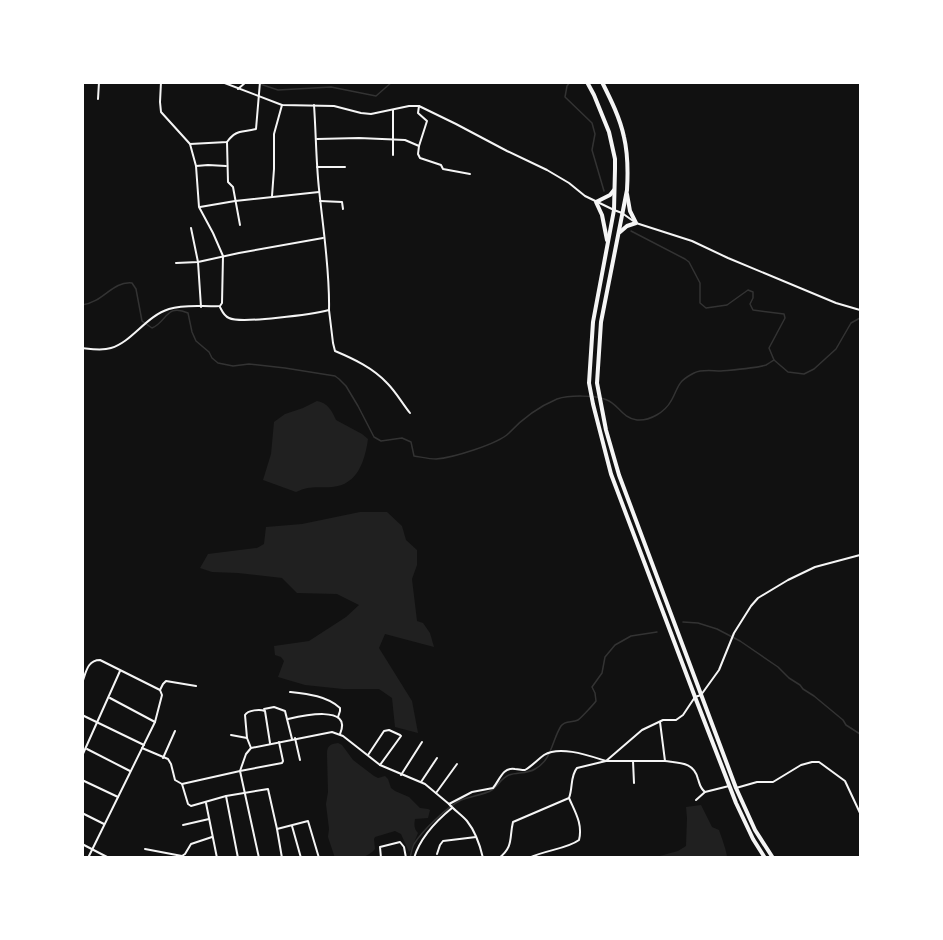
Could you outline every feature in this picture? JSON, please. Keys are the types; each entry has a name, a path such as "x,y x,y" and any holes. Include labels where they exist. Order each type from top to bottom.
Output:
{"highway":[{"path":"587,82 609,132 615,159 614,210 593,322 589,383 592,404 611,474 695,697 742,816 765,858"},
{"path":"602,82 624,137 628,171 627,190 601,322 597,383 600,403 619,475 736,788 755,830 773,858"},
{"path":"607,245 605,226 596,202 610,195 615,187"},
{"path":"618,233 636,223 630,211 627,190"},
{"path":"590,356 598,356"}],"street":[{"path":"98,99 99,82"},
{"path":"161,82 161,112 190,144 196,166 199,207 223,256 222,303 220,306"},
{"path":"222,82 282,105 334,106 371,114 409,105 419,106 547,170 585,196 622,213 636,223 692,241 836,303 861,310"},
{"path":"237,89 246,82"},
{"path":"240,225 233,187 228,182 227,142 237,132 256,129 260,82"},
{"path":"272,197 274,134 282,105"},
{"path":"314,105 329,310 335,351 358,361 386,382 410,413"},
{"path":"419,106 418,113 427,121 419,146 420,158 441,165 443,169 470,174"},
{"path":"393,110 393,155"},
{"path":"317,140 359,138 408,141 419,146"},
{"path":"190,144 227,142"},
{"path":"196,166 227,166"},
{"path":"317,166 345,167"},
{"path":"199,207 319,192"},
{"path":"320,201 342,202 343,209"},
{"path":"191,228 198,262 201,307"},
{"path":"176,263 198,262 323,238"},
{"path":"82,348 111,348 129,337 148,320 167,309 184,306 220,306"},
{"path":"220,306 226,316 243,320 329,310"},
{"path":"606,761 642,730 660,722 680,718 719,670 734,633 751,606 765,593 815,567 861,555"},
{"path":"82,683 90,663 100,660 160,690"},
{"path":"82,756 120,671"},
{"path":"88,858 155,722 162,695 160,690 164,682 196,686"},
{"path":"291,692 327,699 339,706 338,717 342,726 340,734"},
{"path":"109,697 155,722"},
{"path":"251,748 247,738 245,713 272,707 283,709 300,760"},
{"path":"264,710 270,743"},
{"path":"82,714 168,759 175,780 182,784 189,805 246,792 269,790 282,858"},
{"path":"288,719 319,714 338,717"},
{"path":"660,722 665,761"},
{"path":"368,755 384,731 389,730 400,735 380,765"},
{"path":"163,758 175,731"},
{"path":"259,858 240,771 246,754 251,748 329,732 340,734 380,765 421,782 436,793 469,824 483,858"},
{"path":"231,735 247,738"},
{"path":"182,784 282,763 279,742"},
{"path":"401,775 422,742"},
{"path":"86,749 130,771"},
{"path":"414,858 417,848 451,806 472,792 494,788 506,771 513,768 525,771 545,754 551,752 580,753 606,761"},
{"path":"421,782 437,758"},
{"path":"529,858 579,840 581,832 579,822 569,798 572,777 577,768 606,761 665,761 688,765 697,773 701,788 705,792"},
{"path":"633,761 634,783"},
{"path":"736,788 758,782 773,782 801,765 819,762 845,782 861,813"},
{"path":"436,793 457,764"},
{"path":"82,780 118,797"},
{"path":"696,800 705,792 729,786"},
{"path":"226,796 238,858"},
{"path":"500,858 510,844 513,822 569,798"},
{"path":"206,802 217,858"},
{"path":"82,813 105,824"},
{"path":"183,825 209,819"},
{"path":"277,829 308,821 320,858"},
{"path":"292,826 301,858"},
{"path":"145,849 182,856 193,843 212,837"},
{"path":"437,854 443,841 476,837"},
{"path":"381,858 381,846 400,842 404,847 406,858"},
{"path":"82,844 109,858"}],"shaded area":[{"path":"317,401 327,406 336,420 368,439 359,470 348,482 341,485 310,488 296,492 263,480 271,454 274,422 285,414"},
{"path":"360,512 387,512 402,526 406,540 417,550 417,565 412,579 417,621 423,623 430,633 434,647 385,634 379,648 412,701 418,733 395,727 392,698 379,689 343,689 305,685 278,677 284,661 275,655 274,646 309,641 346,617 359,605 337,594 297,593 282,578 212,572 200,568 208,554 257,548 264,544 266,527 302,524"},
{"path":"338,743 353,760 374,776 378,778 385,776 391,788 409,797 420,808 430,810 428,818 415,819 418,833 409,852 401,834 395,831 375,837 375,849 367,855 357,858 335,858 328,837 327,754 330,746"},
{"path":"701,805 712,827 719,830 727,857 656,857 678,851 686,846 686,807"}],"waterway":[{"path":"254,82 278,90 331,87 376,96 392,82"},
{"path":"570,82 565,97 592,123 595,134 592,150 604,191"},
{"path":"631,231 689,262 700,283 700,303 706,308 727,305 748,290 753,292 750,304 753,310 784,314 785,318 769,348 774,360 788,372 804,374 814,369 836,349 851,323 860,318"},
{"path":"82,305 96,300 119,285 132,283 136,289 142,321 152,328 167,314 175,310 181,311 188,313 196,341 218,363 233,366 249,364 335,376 346,386 374,437 381,441 402,438 411,442 414,456 433,459 463,453 495,442 531,413 557,399 582,396 602,398 611,402 628,417 642,420 657,415 665,409 680,383 694,373 757,367 774,360"},
{"path":"683,622 698,623 717,629 740,641 778,667 843,720 846,725 860,734"},
{"path":"410,858 413,846 418,839 455,803 492,790 509,775 529,772 541,765 561,726 564,723 578,720 596,701 592,687 602,673 605,657 615,645 631,636 657,632"}]}
